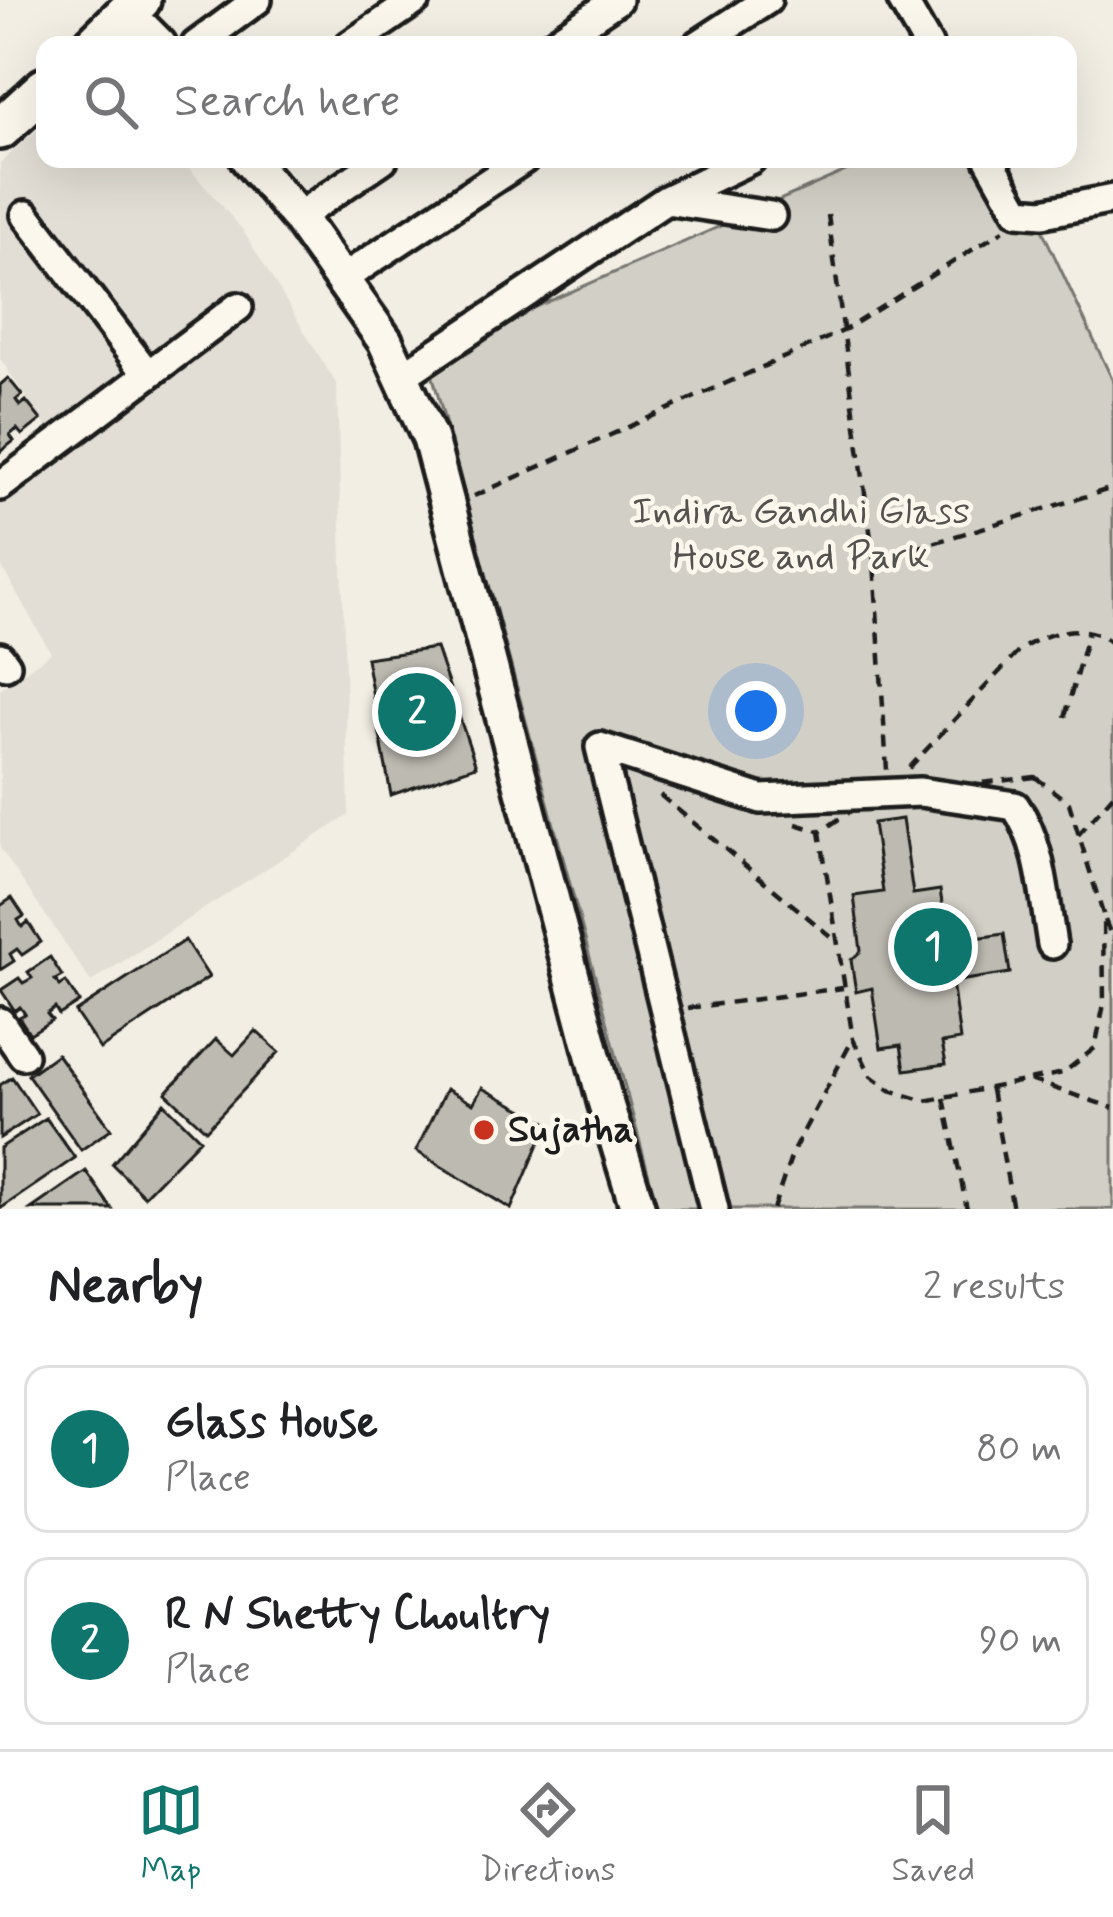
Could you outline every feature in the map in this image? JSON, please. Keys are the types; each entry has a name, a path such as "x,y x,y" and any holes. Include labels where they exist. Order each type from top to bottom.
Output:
{"highway":[{"path":"103,36 134,7"},
{"path":"0,129 36,96"}],"main road":[{"path":"134,7 153,36"},
{"path":"256,168 298,217 386,340 430,440 599,1079 638,1209"}],"street":[{"path":"208,36 256,0"},
{"path":"363,36 416,0"},
{"path":"564,36 617,0"},
{"path":"712,36 766,0"},
{"path":"902,0 923,36"},
{"path":"298,217 370,168"},
{"path":"342,279 510,168"},
{"path":"402,376 667,200 733,168"},
{"path":"994,168 1018,211 1043,213 1113,199"},
{"path":"667,200 771,216"},
{"path":"26,215 148,374"},
{"path":"0,486 238,307"},
{"path":"714,1209 600,747 761,799 879,787 1015,806 1028,824 1052,944"},
{"path":"0,1022 23,1055"}],"path":[{"path":"448,508 843,332 999,236 1018,211"},
{"path":"828,215 874,561 879,787"},
{"path":"874,561 1113,488"},
{"path":"820,832 879,787 898,779 1020,650 1041,636 1088,632 1104,636 1113,645"},
{"path":"1065,718 1088,632"},
{"path":"898,779 953,786 1035,777 1069,803 1113,940"},
{"path":"651,788 835,940"},
{"path":"1078,835 1113,795"},
{"path":"778,818 820,832"},
{"path":"820,832 853,1039 871,1076 890,1090 925,1101 1063,1073 1095,1048 1103,1004 1102,914"},
{"path":"676,1010 844,988"},
{"path":"773,1209 794,1149 853,1039"},
{"path":"1030,1080 1113,1108"},
{"path":"991,1090 1013,1209"},
{"path":"944,1097 967,1209"}],"shaded area":[{"path":"36,131 36,168 189,168 242,229 337,385 349,815 91,982 0,848 0,689 51,653 0,564 0,480 49,430 0,359 0,163"}],"green space":[{"name":"Indira Gandhi Glass House and Park","path":"853,168 1013,168 1113,381 1113,1209 658,1209 427,355"}],"building":[{"path":"8,378 22,395 16,400 20,406 26,401 41,420 22,435 17,429 10,435 14,441 0,452 0,385"},
{"path":"436,648 476,766 391,795 366,658"},
{"path":"902,819 913,894 940,890 948,942 1004,934 1010,973 952,982 960,1040 942,1043 946,1064 905,1070 901,1045 881,1048 872,988 856,992 851,960 861,951 854,896 883,892 873,823"},
{"path":"12,898 24,916 18,920 22,927 28,922 41,942 22,955 17,949 10,954 14,961 0,970 0,906"},
{"path":"185,940 209,977 100,1049 75,1012"},
{"path":"50,957 62,976 55,980 60,986 66,982 79,1002 59,1015 55,1008 47,1014 52,1020 30,1034 19,1017 25,1014 20,1007 15,1011 1,990 19,978 23,983 32,978 28,972"},
{"path":"256,1031 279,1052 206,1130 166,1093 216,1039 234,1055"},
{"path":"57,1054 111,1129 81,1150 28,1075"},
{"path":"12,1077 37,1114 0,1138 0,1085"},
{"path":"482,1088 548,1123 511,1209 416,1151 446,1089 473,1104"},
{"path":"164,1103 200,1139 144,1196 112,1164"},
{"path":"46,1118 75,1158 0,1209 0,1148"},
{"path":"86,1171 112,1209 31,1209"}],"place":[{"name":"R N Shetty Choultry","path":"417,712"},
{"name":"Glass House","path":"933,947"},
{"name":"Sujatha","path":"484,1130"}]}
